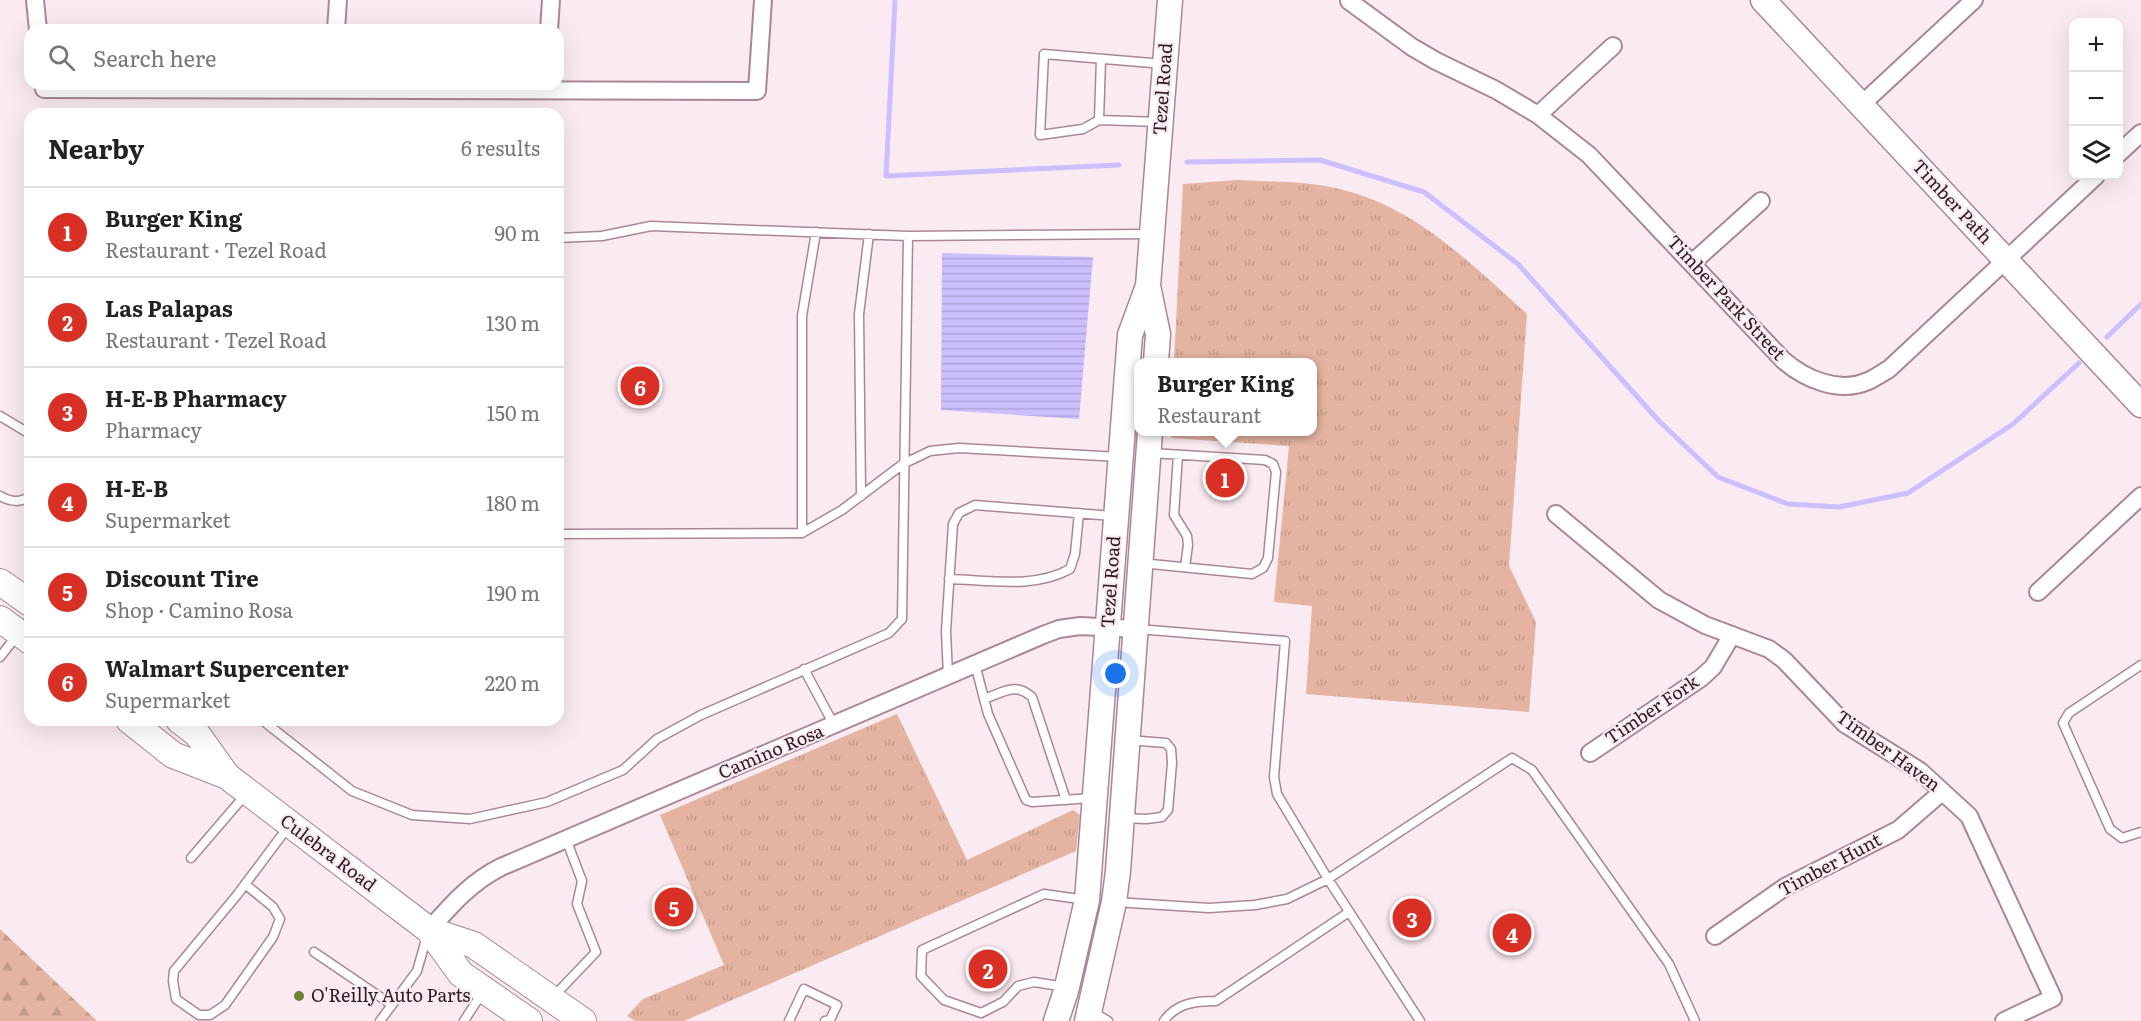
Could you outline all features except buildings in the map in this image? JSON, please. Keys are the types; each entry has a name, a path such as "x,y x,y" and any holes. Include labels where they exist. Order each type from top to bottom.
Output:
{"main road":[{"name":"Tezel Road","path":"1056,1021 1067,987 1087,900 1130,335 1148,286 1170,0"},
{"name":"Timber Path","path":"1763,0 2141,405"},
{"name":"Tezel Road","path":"1148,286 1158,334 1156,358"},
{"name":"Tezel Road","path":"1095,1018 1114,902 1150,442"},
{"path":"0,582 24,599"},
{"name":"Culebra Road","path":"137,726 173,755 227,776 429,930 461,974 529,1021"},
{"name":"Culebra Road","path":"187,726 197,734 227,776"},
{"name":"Culebra Road","path":"429,930 474,945 583,1021"}],"street":[{"path":"35,0 37,24"},
{"path":"336,24 338,0"},
{"path":"549,24 551,0"},
{"path":"564,87 757,91 763,0"},
{"path":"1862,105 1974,0"},
{"name":"Timber Park Street","path":"1349,1 1412,47 1496,90 1538,115 1589,155 1783,360 1796,371 1814,381 1845,386 1866,382 1889,369 2092,180"},
{"path":"1538,115 1613,46"},
{"path":"2123,149 2141,133"},
{"path":"1692,262 1761,201"},
{"path":"2038,592 2141,496"},
{"name":"Timber Haven","path":"1556,514 1659,600 1705,625 1769,649 1784,660 1845,724 1920,771 1969,816 2053,998 2004,1021"},
{"name":"Camino Rosa","path":"429,930 460,895 482,877 975,664 1059,629 1080,626 1136,629"},
{"name":"Timber Fork","path":"1590,753 1701,678 1713,667 1732,635"},
{"name":"Timber Hunt","path":"1715,936 1785,887 1898,830 1942,792"},
{"path":"1087,900 1114,902"}],"lane":[{"path":"1161,122 1099,120 1083,129 1040,135 1044,54 1165,64"},
{"path":"1099,120 1101,59"},
{"path":"564,238 602,236 651,225 908,236 1152,234"},
{"path":"802,533 802,316 816,232"},
{"path":"861,496 859,314 869,234"},
{"path":"270,726 352,790 412,815 470,819 548,802 623,770 657,739 711,710 889,633 902,619 908,236"},
{"path":"0,416 24,430"},
{"path":"1141,562 1252,574 1263,568 1268,558 1276,472 1273,464 1264,460 1178,455 1150,442"},
{"path":"564,534 802,533 842,510 903,464 930,451 959,448 1119,457"},
{"path":"1178,455 1174,515 1187,536 1185,567"},
{"path":"0,496 7,500 24,501"},
{"path":"948,676 946,631 949,579 953,524 959,513 975,505 1115,517"},
{"path":"949,579 1032,581 1056,576 1070,569 1079,513"},
{"path":"0,657 20,628"},
{"path":"1136,629 1285,641 1274,777 1276,794 1419,1021"},
{"path":"975,664 988,714 1026,800 1032,802 1095,798"},
{"path":"2141,665 2069,713 2063,723 2110,829 2122,838 2141,832"},
{"path":"804,669 834,725"},
{"path":"984,699 1018,688 1032,697 1066,800"},
{"path":"1122,818 1162,817 1168,810 1172,763 1171,750 1166,744 1128,740"},
{"path":"1114,902 1209,908 1255,905 1287,899 1328,879 1512,758 1532,770 1669,964 1695,1021"},
{"path":"191,858 248,792"},
{"path":"245,884 273,907 280,919 273,937 225,1005 210,1016 199,1016 176,999 174,971 245,884 290,824"},
{"path":"552,999 596,952 577,904 582,881 566,839"},
{"path":"1067,987 1034,982 1018,986 1003,1002 981,1013 944,1000 921,976 922,950 1044,894 1087,900"},
{"path":"1165,1021 1169,1013 1181,1005 1216,1001 1349,912"},
{"path":"380,1021 417,971 429,930"},
{"path":"314,952 392,1005"},
{"path":"789,1021 804,989 837,1005 829,1021"},
{"path":"464,1021 484,990"}],"green space":[{"path":"1238,180 1291,182 1330,187 1370,198 1419,224 1442,240 1527,314 1509,566 1536,622 1529,712 1306,694 1312,606 1274,602 1289,446 1171,438 1171,436 1317,436 1317,358 1174,358 1183,184"},
{"path":"897,714 967,860 1073,810 1080,815 1076,851 684,1021 635,1021 627,1016 643,999 724,965 660,815"},
{"path":"0,929 97,1021 0,1021"}],"shaded area":[{"path":"942,253 1093,257 1079,419 941,410"}],"waterway":[{"path":"895,0 886,176 1119,165"},
{"path":"1187,162 1320,160 1424,192 1518,264 1659,421 1718,477 1788,504 1839,507 1908,493 2013,424 2079,363"},
{"path":"2107,337 2141,304"}],"place":[{"name":"Walmart Supercenter","path":"640,386"},
{"name":"Burger King","path":"1225,478"},
{"name":"Discount Tire","path":"674,907"},
{"name":"H-E-B Pharmacy","path":"1412,918"},
{"name":"H-E-B","path":"1512,933"},
{"name":"Las Palapas","path":"988,969"},
{"name":"O'Reilly Auto Parts","path":"299,996"}]}
